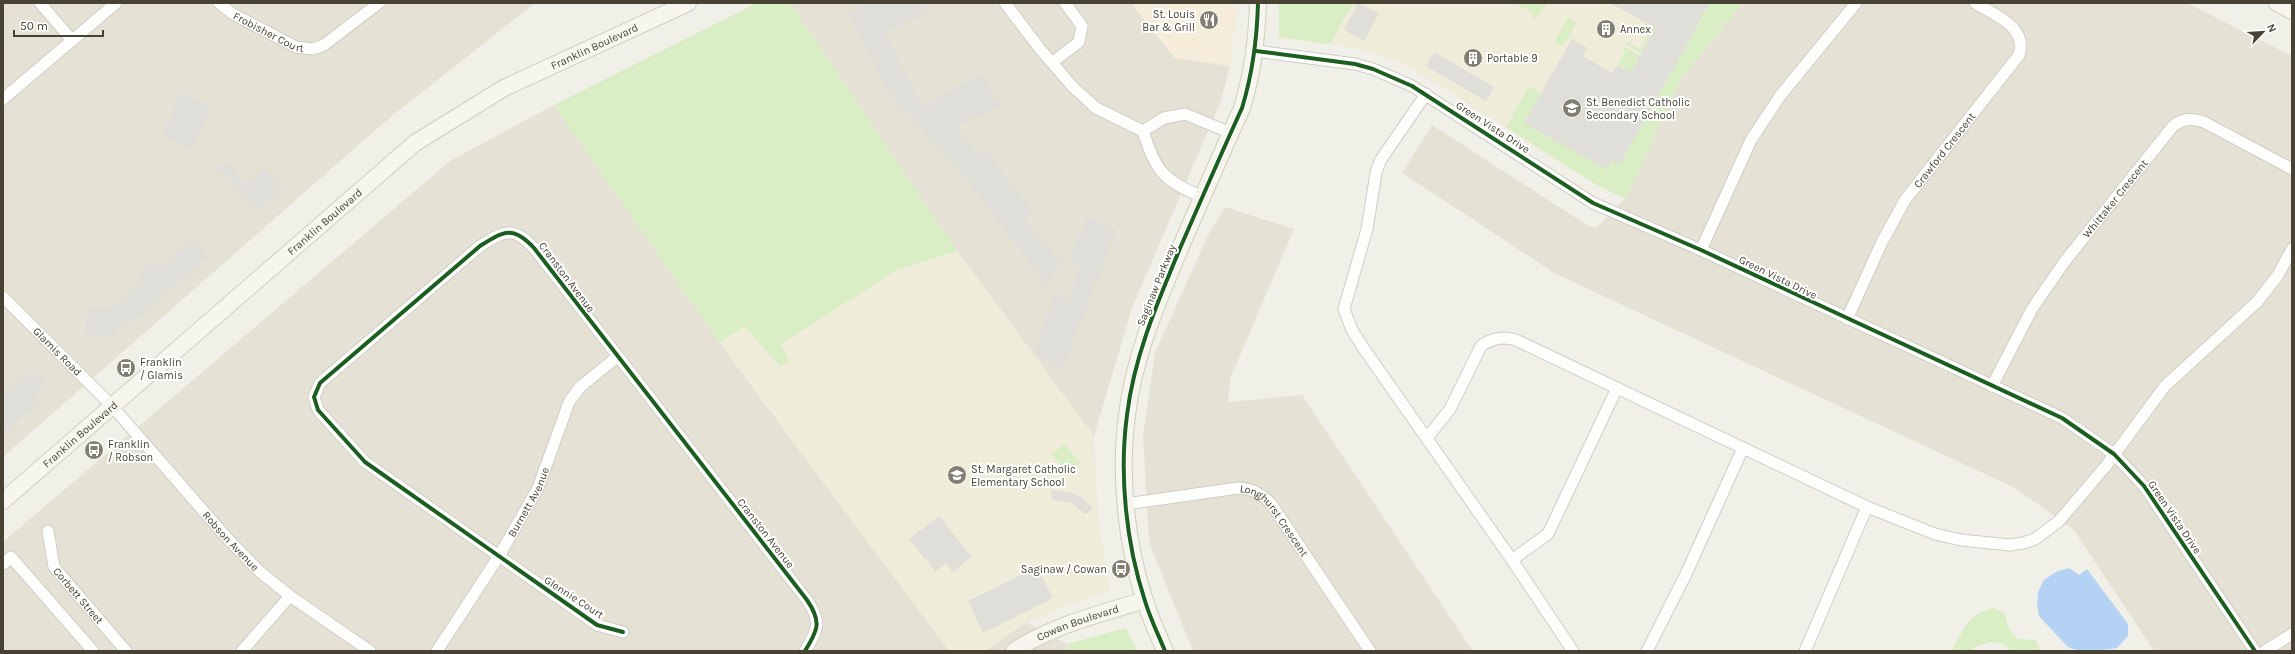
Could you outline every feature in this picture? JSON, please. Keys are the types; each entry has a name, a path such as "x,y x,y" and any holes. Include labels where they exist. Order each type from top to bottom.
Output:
{"main road":[{"name":"Franklin Boulevard","path":"3,501 415,143 504,88 688,3"},
{"name":"Saginaw Parkway","path":"1165,651 1145,600 1132,545 1126,504 1124,461 1127,415 1136,368 1156,305 1242,108 1251,79 1256,51 1258,3"},
{"path":"2277,3 2292,11"},
{"name":"Cowan Boulevard","path":"1014,651 1032,639 1093,615 1145,600"}],"street":[{"path":"40,3 71,40"},
{"path":"3,99 116,3"},
{"name":"Frobisher Court","path":"220,3 233,14 296,47 305,49 324,45 379,3"},
{"path":"1005,3 1073,87 1096,108 1143,131 1153,160 1165,177 1184,190 1203,197"},
{"path":"1053,62 1079,42 1082,26 1065,3"},
{"path":"1701,250 1751,140 1780,96 1856,3"},
{"name":"Crawford Crescent","path":"1846,319 1882,242 1905,200 2019,55 2022,45 2019,35 2011,24 1975,3"},
{"name":"Green Vista Drive","path":"1256,51 1355,64 1373,69 1426,94 1593,203 1701,250 1846,319 2062,418 2114,454 2144,486 2255,651"},
{"path":"1426,94 1387,150 1376,173 1367,229 1344,309 1352,330 1512,560 1573,651"},
{"path":"1143,131 1164,118 1185,114 1230,133"},
{"name":"Whittaker Crescent","path":"1992,386 2032,309 2065,260 2173,126 2182,120 2193,119 2204,122 2292,169"},
{"name":"Cranston Avenue","path":"499,556 365,462 318,410 314,397 320,383 480,246 497,236 512,232 524,236 534,248 814,610 818,620 817,630 804,651"},
{"path":"1427,438 1450,409 1481,346 1497,338 1505,337 1516,340 1867,507 1935,534 1961,540 2010,545 2023,544 2036,539 2059,521 2114,454 2165,386 2257,302 2278,275 2292,249"},
{"name":"Glamis Road","path":"3,297 112,406"},
{"name":"Burnett Avenue","path":"437,651 499,556 538,488 569,402 580,388 617,357"},
{"path":"1512,560 1548,534 1617,388"},
{"name":"Robson Avenue","path":"112,406 227,538 260,571 290,596 370,651"},
{"path":"1647,651 1686,574 1743,448"},
{"name":"Longhurst Crescent","path":"1126,504 1238,488 1250,489 1262,494 1272,505 1370,651"},
{"path":"1805,651 1867,507"},
{"name":"Corbett Street","path":"48,531 54,567 126,651"},
{"name":"Glennie Court","path":"499,556 597,625 623,632"},
{"path":"3,564 11,557 93,651"},
{"path":"242,651 290,596"},
{"path":"2265,651 2292,634"}],"shaded area":[{"path":"3,3 535,3 388,119 3,457"},
{"path":"790,3 1131,3 1175,58 1230,66 1220,103 1132,308 1094,436 957,251"},
{"path":"866,3 925,3 929,12 885,33 923,108 980,73 1002,106 956,126 977,155 985,148 1033,212 1024,219 1061,263 1047,286 959,170 890,95 847,12"},
{"path":"1131,3 1236,3 1235,31 1230,66 1175,58"},
{"name":"St. Benedict Catholic Secondary School","path":"1279,3 1742,3 1680,81 1625,199 1565,166 1408,66 1375,53 1350,47 1279,37"},
{"path":"1358,3 1379,13 1364,41 1344,30"},
{"path":"1610,3 1710,3 1620,164 1611,160 1606,169 1524,123 1572,39 1587,48 1583,56 1612,73 1618,65 1631,72 1656,28"},
{"path":"1742,3 2187,3 2292,56 2292,651 2154,651 2074,530 2015,488 1556,274 1402,173 1432,125 1587,225 1596,228 1625,199 1680,81"},
{"path":"1434,52 1494,87 1486,101 1426,66"},
{"path":"180,92 211,105 193,149 162,136"},
{"path":"554,105 719,342 949,651 3,651 3,542 450,161"},
{"path":"226,161 247,185 265,168 283,187 258,211 218,168"},
{"path":"1225,207 1294,229 1230,379 1228,402 1302,395 1473,651 1193,651 1149,542 1143,436 1155,353 1208,235"},
{"path":"1087,216 1117,230 1061,372 1035,352 1055,292 1070,299 1080,265 1069,260"},
{"path":"193,238 208,257 126,328 120,322 113,337 84,333 89,306 113,306 143,282 137,274 153,260 161,266"},
{"name":"St. Margaret Catholic Elementary School","path":"957,251 1094,436 1098,515 1110,590 1027,622 984,651 949,651 719,342 745,325 779,367 788,361 781,344 897,270"},
{"path":"28,372 34,380 40,375 47,384 36,395 41,401 3,434 3,393"},
{"path":"1051,490 1072,493 1082,498 1093,509 1085,514 1072,503 1052,500"},
{"path":"939,516 971,557 953,572 946,563 935,571 909,539"},
{"path":"1037,567 1053,598 983,633 968,601"},
{"path":"1027,622 1067,644 1070,651 984,651"}],"green space":[{"path":"757,3 790,3 957,251 897,270 781,344 789,361 780,367 745,326 719,342 554,105"},
{"path":"1279,3 1353,3 1331,42 1327,44 1279,37"},
{"path":"1515,3 1548,3 1535,19 1531,16 1533,13"},
{"path":"1710,3 1742,3 1680,81 1625,199 1595,184 1506,127 1529,86 1541,93 1524,123 1606,169 1611,160 1620,164"},
{"path":"1568,17 1577,22 1563,46 1555,41"},
{"path":"1646,23 1656,28 1641,53 1626,44 1627,42 1640,49 1650,31 1644,27"},
{"path":"1624,47 1640,56 1631,72 1618,65 1625,52 1623,50"},
{"path":"1065,444 1080,463 1074,467 1063,467 1052,454"},
{"path":"1994,608 2005,614 2009,629 2018,639 2035,640 2041,651 2012,651 2003,644 1990,642 1975,647 1971,651 1951,651 1963,630 1972,619 1985,610"},
{"path":"1126,628 1137,651 1070,651 1067,644"}],"water":[{"path":"2069,568 2079,575 2087,569 2128,624 2128,636 2117,648 2085,651 2068,647 2039,616 2037,605 2038,592 2044,580 2056,572"}],"cycle path":[{"path":"1165,651 1152,620 1138,579 1129,532 1124,485 1124,461 1130,393 1141,350 1156,308 1181,246 1242,108 1254,56 1258,3"},
{"path":"1256,51 1355,64 1373,69 1412,86 1593,203 1701,250 2062,418 2114,454 2144,486 2255,651"},
{"path":"623,632 597,625 365,462 318,410 314,397 320,383 480,246 502,234 514,233 527,241 534,248 807,600 815,614 816,626 813,637 805,651"}],"place":[{"name":"St. Louis Bar & Grill","path":"1209,20"},
{"name":"Annex","path":"1606,29"},
{"name":"Portable 9","path":"1473,58"},
{"name":"St. Benedict Catholic Secondary School","path":"1572,108"},
{"name":"Franklin / Glamis","path":"126,368"},
{"name":"Franklin / Robson","path":"94,450"},
{"name":"St. Margaret Catholic Elementary School","path":"957,475"},
{"name":"Saginaw / Cowan","path":"1121,569"}]}
